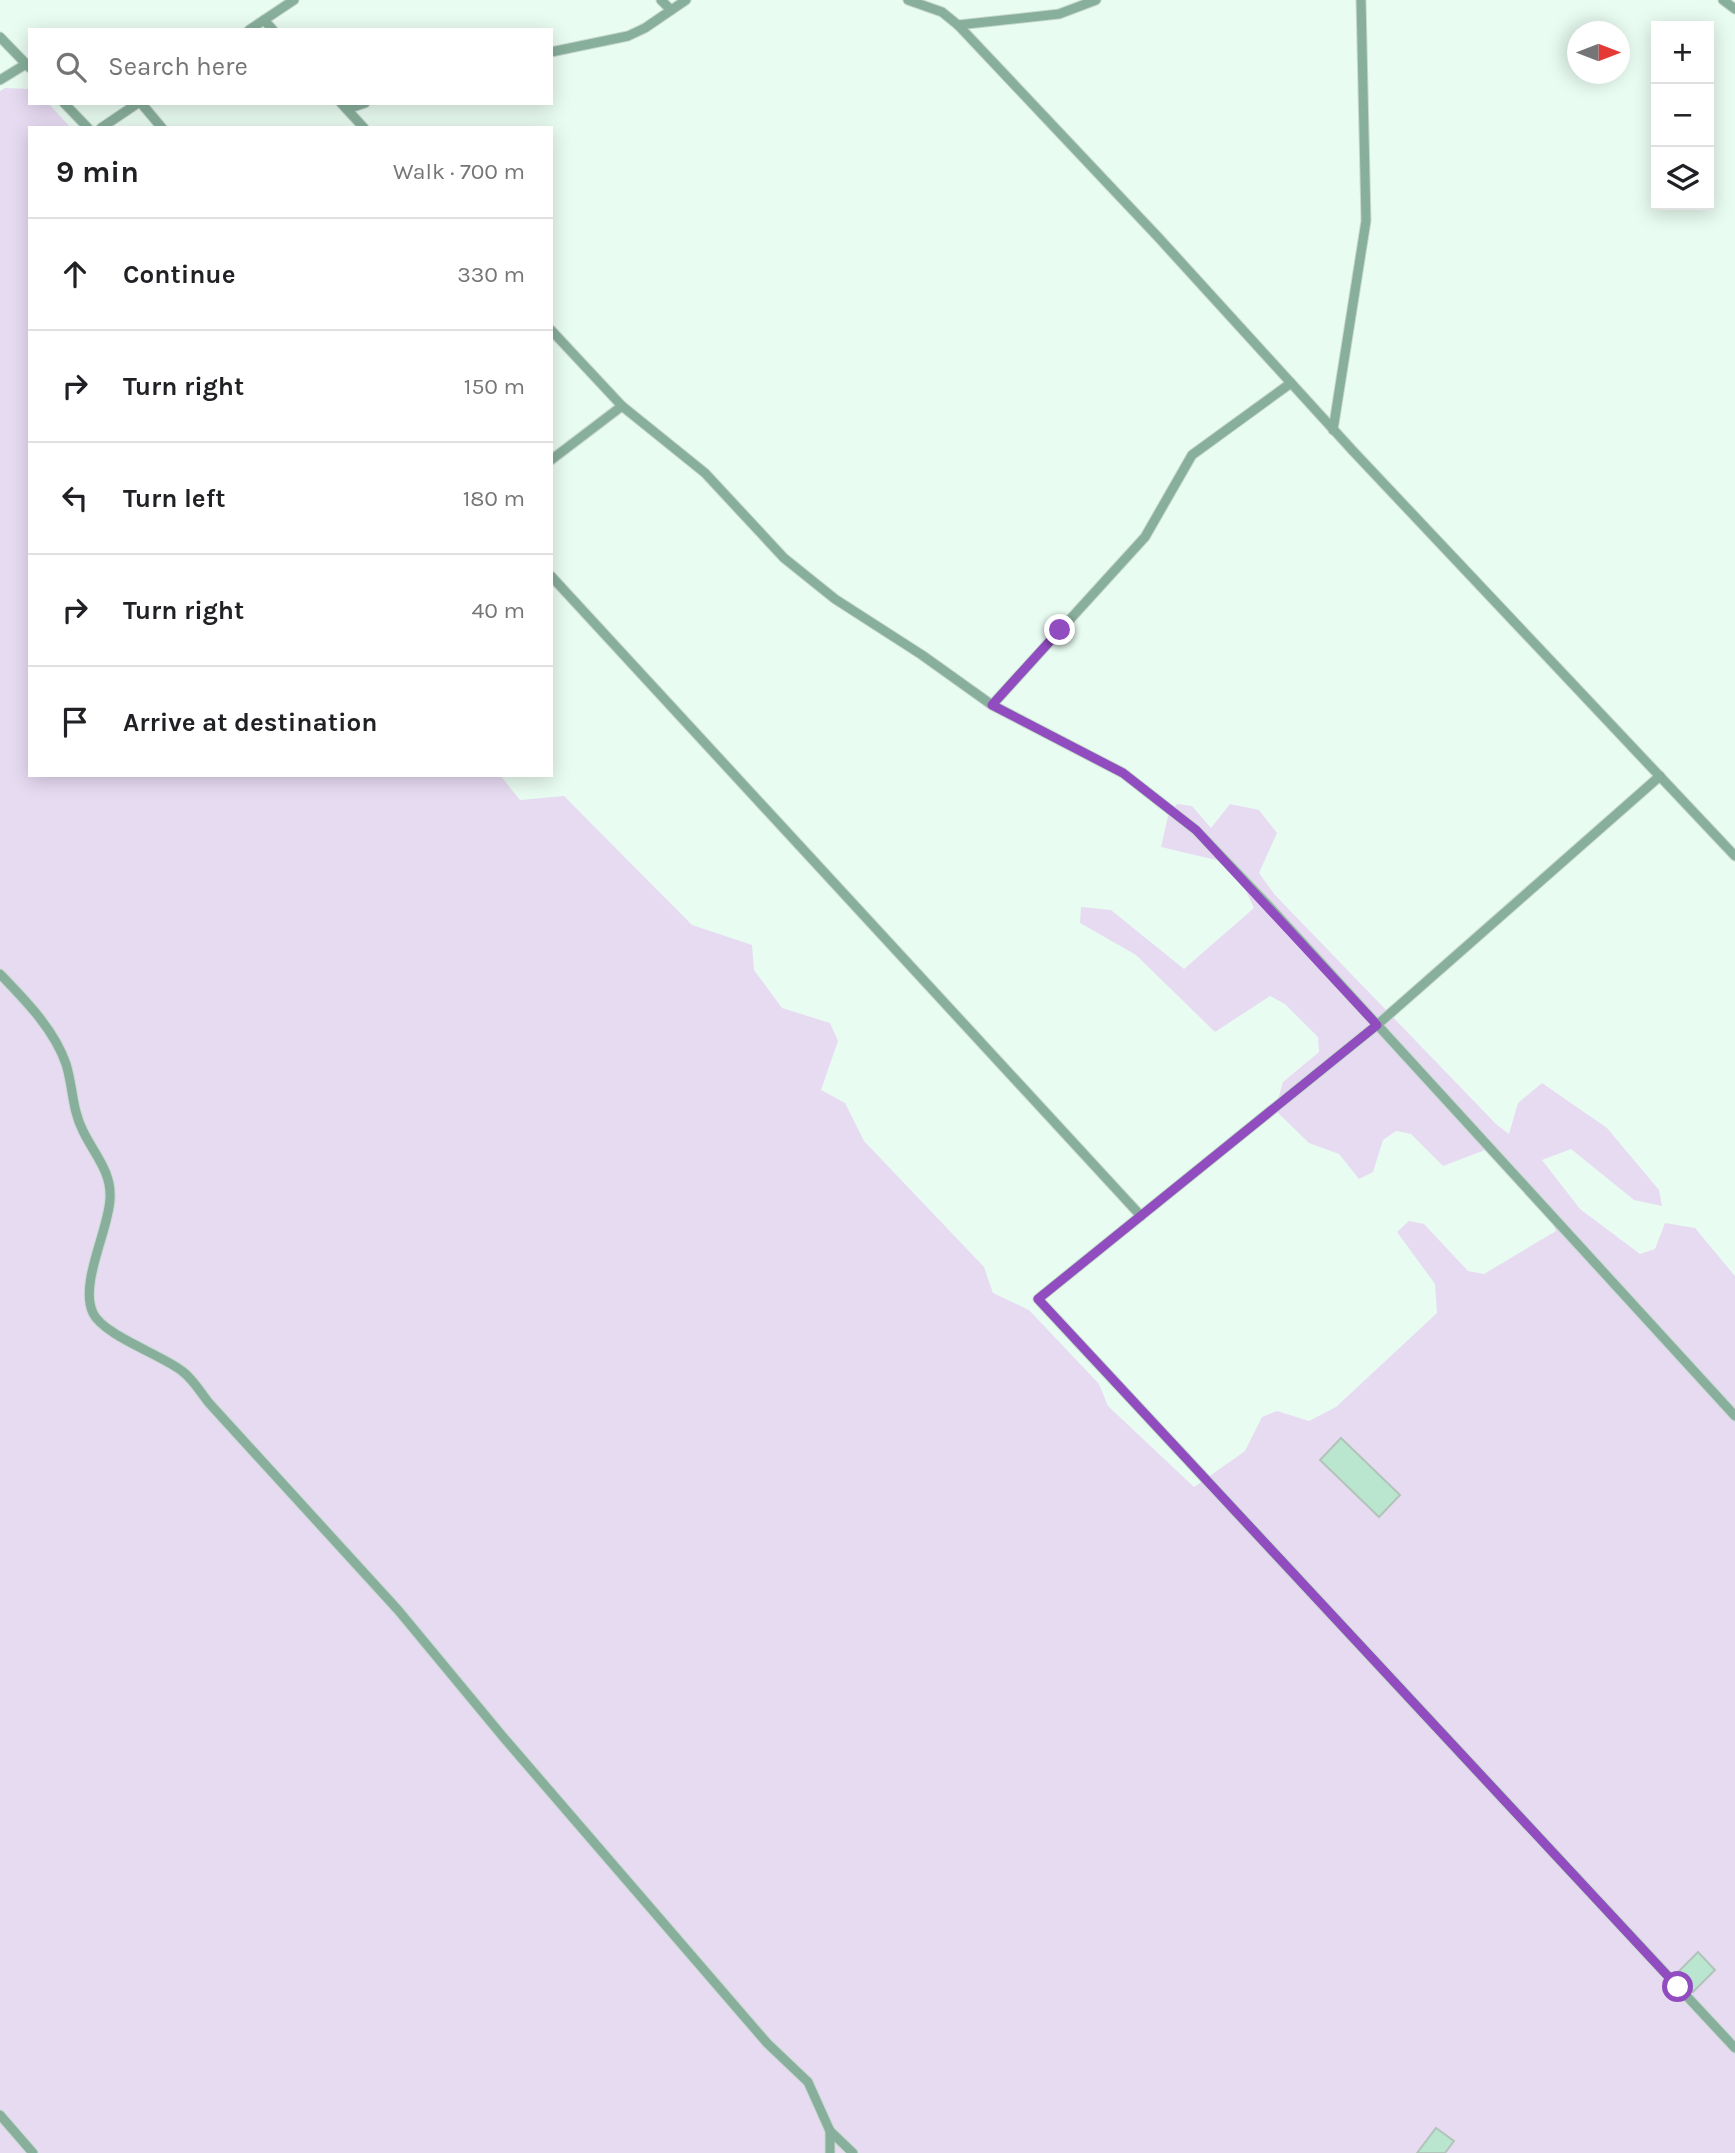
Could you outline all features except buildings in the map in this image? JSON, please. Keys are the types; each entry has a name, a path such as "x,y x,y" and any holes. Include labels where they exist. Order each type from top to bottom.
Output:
{"lane":[{"path":"252,28 293,0"},
{"path":"661,0 671,10"},
{"path":"553,52 628,36 645,28 686,0"},
{"path":"908,0 942,12 958,25 1735,856"},
{"path":"958,25 1059,14 1096,0"},
{"path":"1333,429 1366,221 1361,0"},
{"path":"1723,0 1735,9"},
{"path":"264,20 272,28"},
{"path":"0,37 28,66 0,80"},
{"path":"66,105 86,126"},
{"path":"104,126 136,105"},
{"path":"141,105 160,126"},
{"path":"344,106 362,126"},
{"path":"553,332 622,406 705,473 784,558 835,599 922,655 992,705 1123,773 1196,830 1735,1416"},
{"path":"992,705 1145,537 1192,454 1291,383"},
{"path":"553,458 622,406"},
{"path":"553,578 1142,1216"},
{"path":"1660,776 1377,1025 1038,1299 1735,2048"},
{"path":"0,974 49,1030 65,1063 75,1111 83,1131 107,1173 111,1197 96,1251 90,1299 93,1314 105,1327 183,1371 398,1610 504,1738 767,2043 808,2081 830,2131 853,2153"},
{"path":"0,2115 33,2153"},
{"path":"830,2131 830,2153"}],"shaded area":[{"path":"5,88 28,89 28,105 50,105 69,126 28,126 28,777 502,777 520,800 564,796 692,925 752,945 754,970 782,1008 830,1023 838,1041 821,1090 845,1103 864,1141 984,1267 993,1293 1029,1310 1099,1384 1108,1406 1194,1487 1245,1451 1262,1417 1277,1411 1309,1421 1336,1407 1437,1313 1435,1284 1397,1232 1409,1221 1424,1224 1468,1271 1484,1274 1556,1231 1544,1204 1485,1150 1443,1166 1411,1134 1396,1131 1383,1140 1373,1172 1359,1179 1339,1154 1309,1143 1275,1110 1283,1082 1319,1052 1318,1037 1285,1004 1270,996 1215,1032 1136,955 1080,923 1081,907 1111,910 1184,969 1254,908 1233,864 1161,847 1168,816 1177,804 1192,806 1211,828 1230,804 1259,810 1277,833 1259,873 1275,895 1496,1124 1509,1134 1518,1103 1542,1083 1607,1128 1659,1190 1662,1206 1634,1200 1571,1149 1542,1160 1580,1209 1640,1254 1655,1249 1665,1223 1695,1228 1735,1276 1735,2153 0,2153 0,91"}],"route":[{"path":"1060,630 992,705 1123,773 1196,830 1377,1025 1038,1299 1678,1987"}]}
